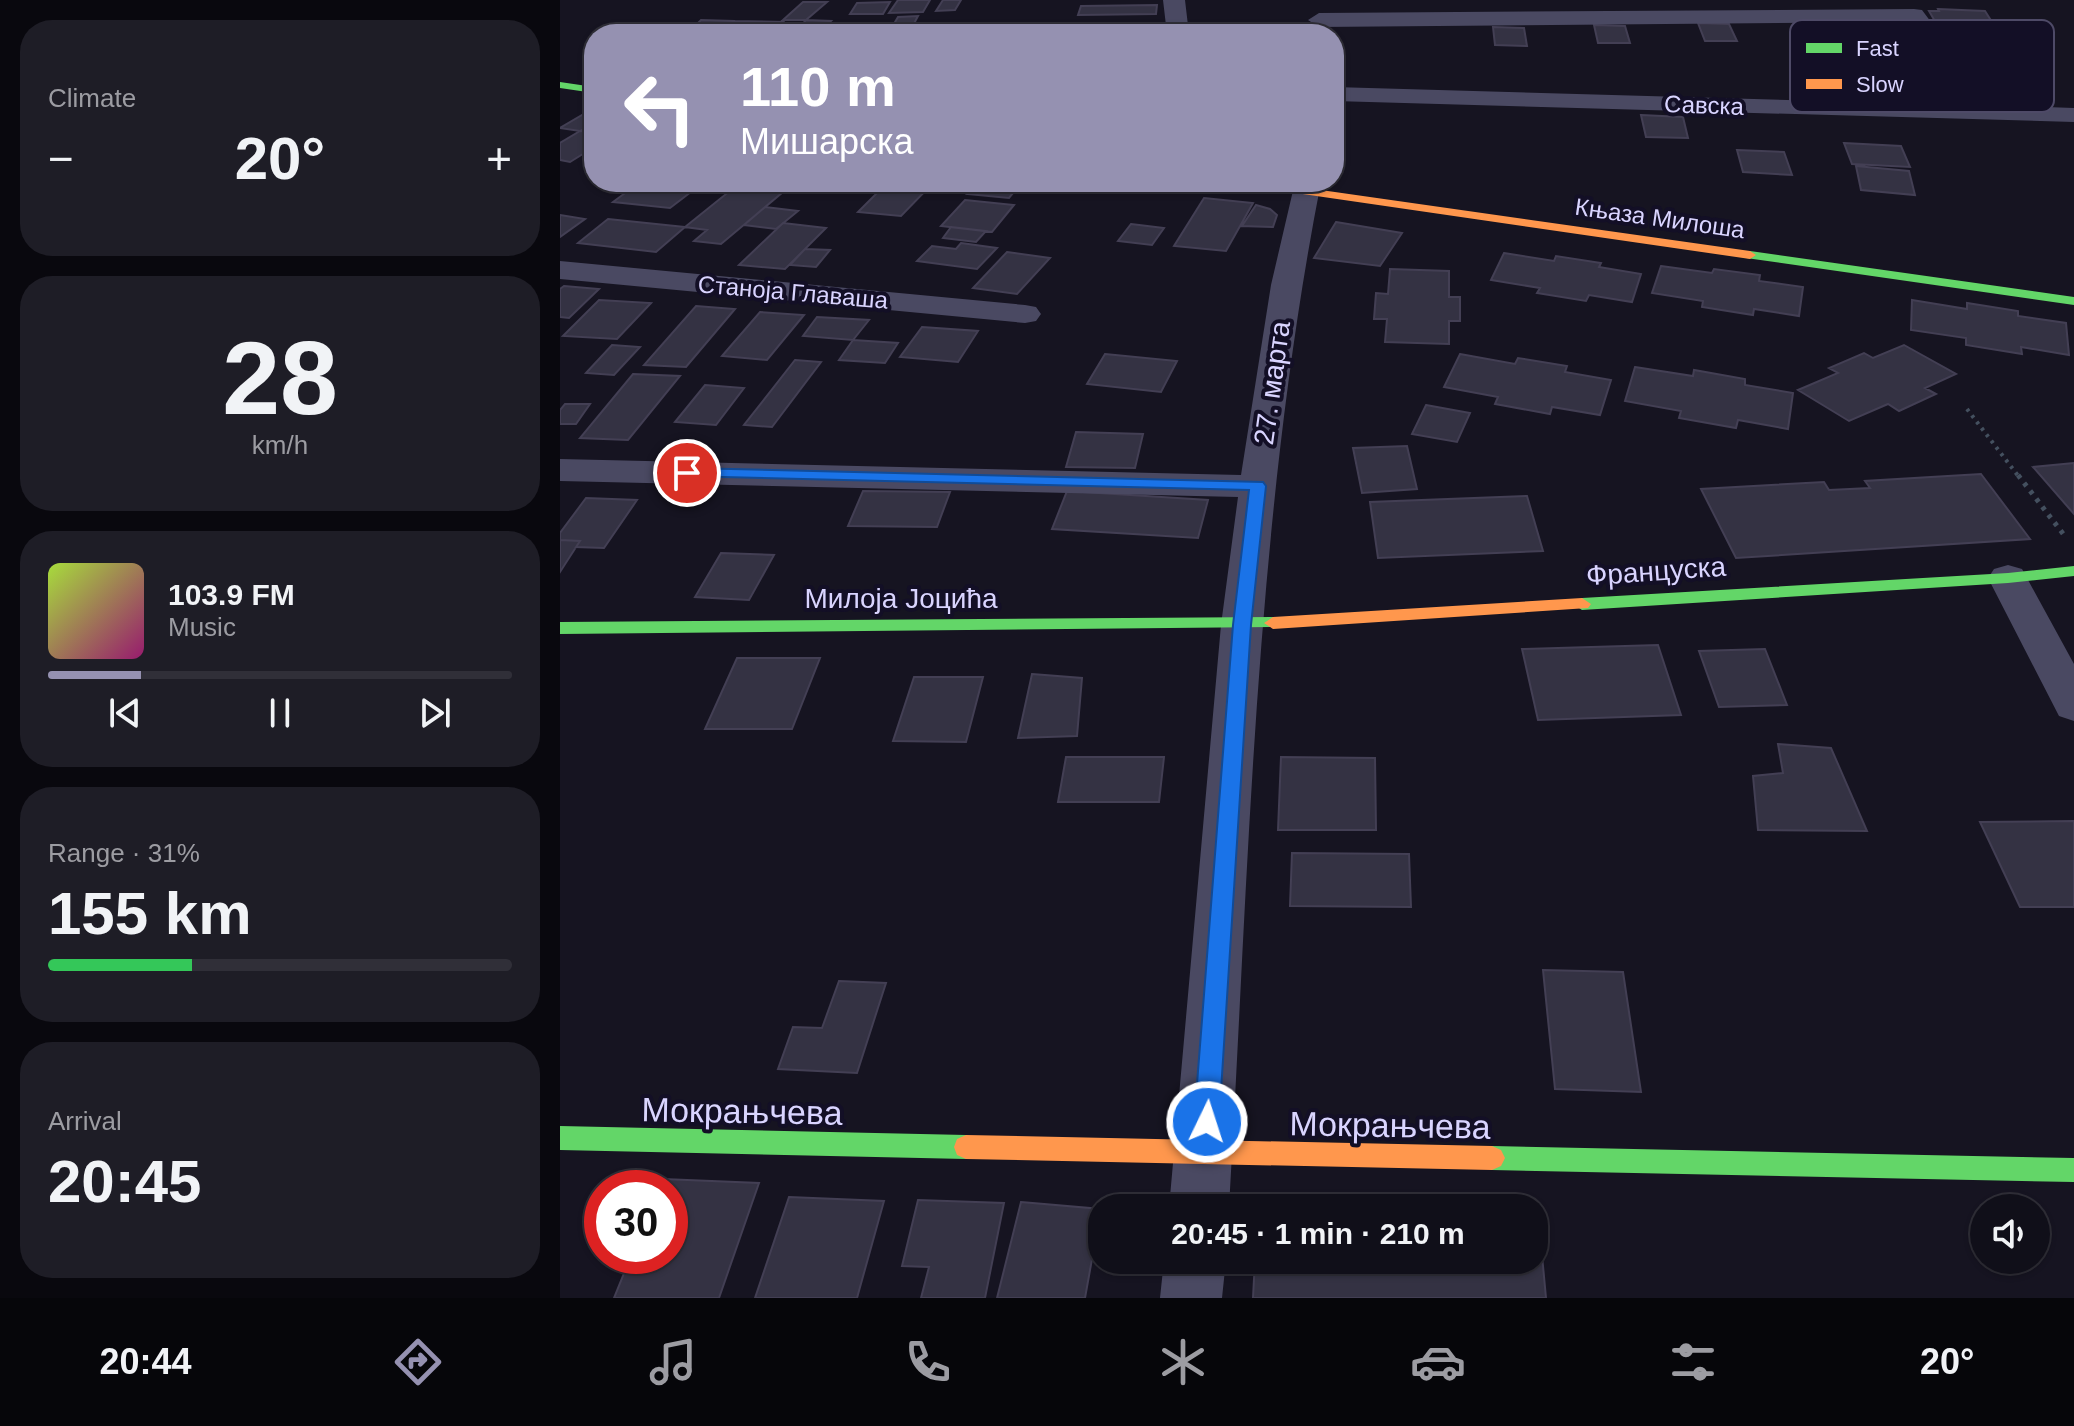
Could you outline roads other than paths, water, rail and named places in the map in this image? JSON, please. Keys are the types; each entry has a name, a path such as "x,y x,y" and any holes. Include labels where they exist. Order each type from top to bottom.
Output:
{"street":[{"path":"1174,0 1177,24"},
{"path":"1318,18 1914,15 1918,20"},
{"path":"560,85 584,89"},
{"name":"Савска","path":"1344,94 1790,107"},
{"name":"Савска","path":"1985,112 2074,115"},
{"name":"27. марта","path":"1201,1194 1242,625 1286,285 1307,192"},
{"name":"Књаза Милоша","path":"1342,192 2074,301"},
{"name":"Станоја Главаша","path":"560,270 1025,314"},
{"path":"560,470 1258,486"},
{"name":"Француска","path":"1242,625 2008,578 2074,571"},
{"path":"2008,578 2074,705"},
{"name":"Милоја Јоцића","path":"560,628 1242,625"},
{"name":"Мокрањчева","path":"560,1138 2074,1170"},
{"path":"1191,1298 1194,1274"}]}
